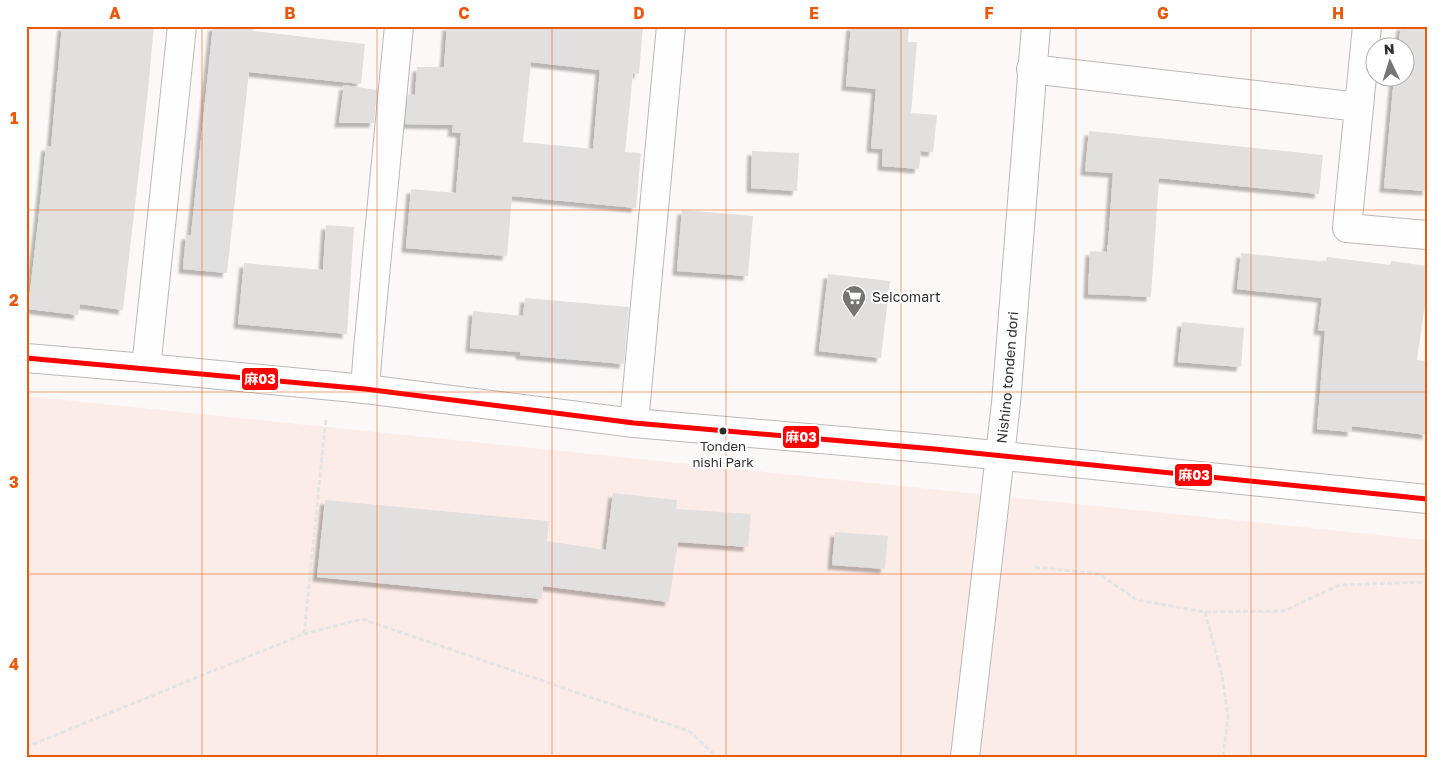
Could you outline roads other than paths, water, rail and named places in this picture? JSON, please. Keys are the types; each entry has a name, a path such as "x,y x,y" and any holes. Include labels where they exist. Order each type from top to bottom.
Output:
{"street":[{"path":"146,368 182,26"},
{"path":"365,389 400,26"},
{"path":"634,423 671,26"},
{"name":"Nishino tonden dori","path":"965,757 1001,456 1036,26"},
{"path":"1368,26 1347,228 1427,235"},
{"path":"1031,70 1359,108"},
{"path":"26,358 365,389 634,423 1001,456 1427,499"}],"place":[{"name":"Seicomart","path":"854,318"},
{"name":"Tonden nishi Park","path":"723,431"}]}
